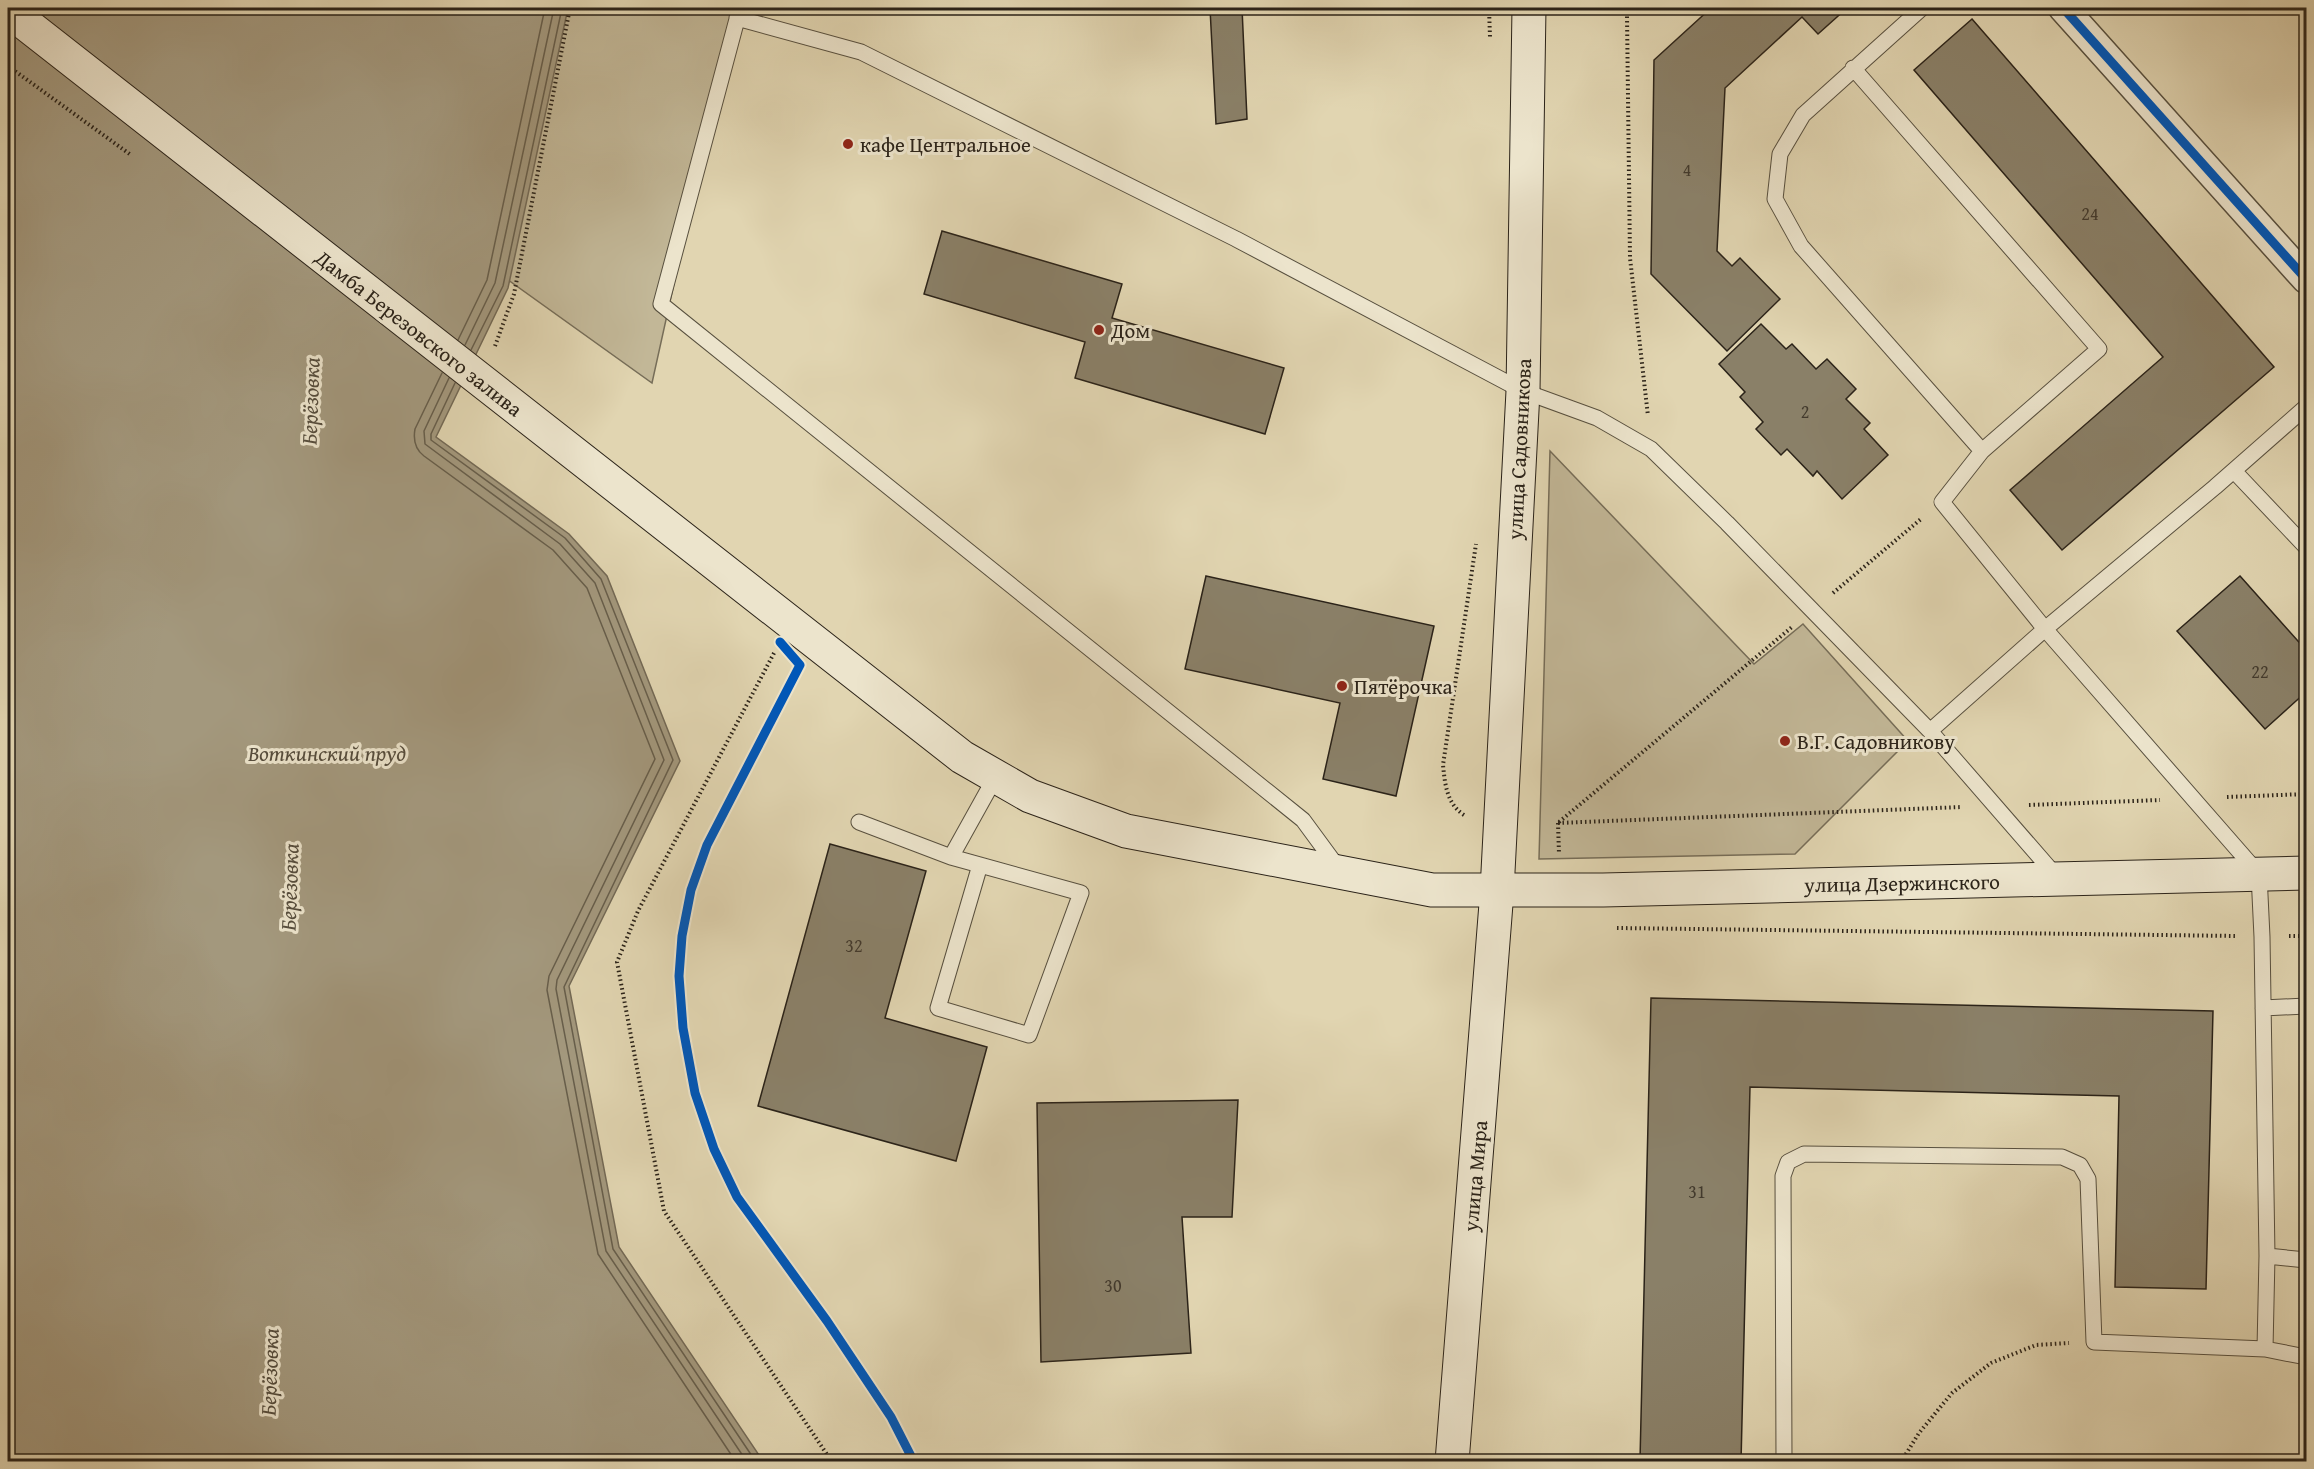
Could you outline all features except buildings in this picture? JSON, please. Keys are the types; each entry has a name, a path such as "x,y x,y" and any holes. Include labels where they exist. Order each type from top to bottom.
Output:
{"main road":[{"name":"улица Садовникова","path":"1497,891 1523,391 1529,8"},
{"name":"Дамба Березовского залива","path":"8,10 962,758 996,776"},
{"name":"улица Дзержинского","path":"996,776 1030,796 1126,831 1432,890 1497,891 2307,873"},
{"name":"улица Мира","path":"1452,1461 1497,891"}],"street":[{"path":"2063,8 2307,279"}],"lane":[{"path":"1922,8 1853,68 1803,116 1780,153 1775,199 1801,246 1982,451"},
{"path":"1344,874 1303,820 661,304 738,13 861,51 1236,239 1523,391 1597,418 1651,449 1930,731 2059,879"},
{"path":"1853,68 2099,349 1982,451 1942,502 2045,629 2259,874 2267,1256 2265,1349"},
{"path":"1930,731 2045,629 2307,407"},
{"path":"2234,471 2307,547"},
{"path":"951,857 996,776"},
{"path":"859,822 951,857 980,865 1081,893 1029,1035 938,1008 980,865"},
{"path":"2262,1008 2307,1006"},
{"path":"1784,1461 1783,1176 1788,1162 1804,1154 2062,1157 2080,1165 2088,1179 2094,1342 2265,1349 2307,1357"},
{"path":"2267,1256 2307,1260"}],"path":[{"path":"492,354 514,294 570,8"},
{"path":"1489,8 1490,44"},
{"path":"1630,8 1627,16 1630,258 1651,449"},
{"path":"1942,502 1558,823 2307,794"},
{"path":"1474,817 1462,814 1453,806 1446,788 1443,765 1476,543"},
{"path":"776,649 638,911 617,962 664,1211 832,1461"},
{"path":"1608,928 2262,937"},
{"path":"1901,1461 1919,1433 1952,1393 1991,1363 2036,1345 2094,1342"}],"shaded area":[{"path":"128,8 735,8 652,383"},
{"path":"1550,451 1754,664 1803,624 1908,741 1795,854 1539,859"}],"water":[{"name":"Воткинский пруд","path":"8,8 568,8 508,288 436,437 569,534 607,576 680,761 569,986 619,1247 763,1461 8,1461"}],"cycle path":[{"path":"2063,8 2306,279"},
{"path":"780,642 800,665 707,845 691,890 682,936 679,976 683,1028 695,1093 714,1149 737,1197 827,1321 891,1417 914,1462"}],"place":[{"name":"кафе Центральное","path":"848,144"},
{"name":"Дом","path":"1099,330"},
{"name":"Пятёрочка","path":"1342,686"},
{"name":"В.Г. Садовникову","path":"1785,741"}],"water label":[{"name":"Берёзовка","path":"310,401"},
{"name":"Берёзовка","path":"289,887"},
{"name":"Берёзовка","path":"269,1372"}]}
